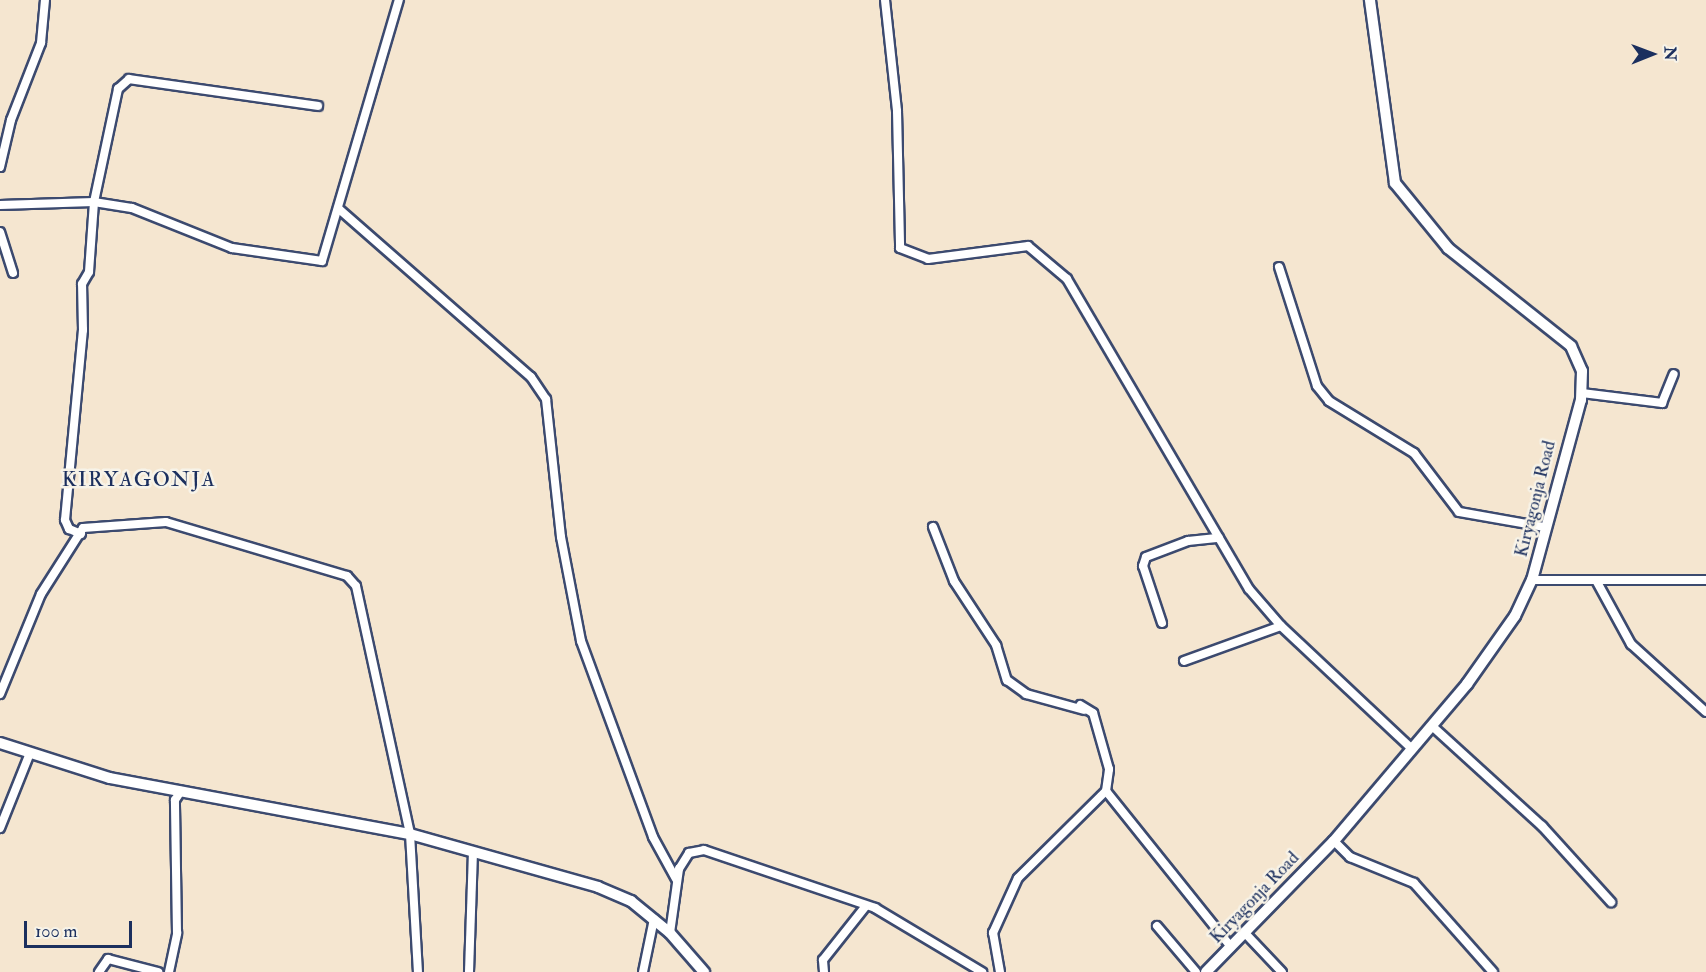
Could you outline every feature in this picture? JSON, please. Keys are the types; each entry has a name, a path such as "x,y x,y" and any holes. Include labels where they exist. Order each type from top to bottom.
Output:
{"street":[{"path":"0,167 11,120 38,54 45,0"},
{"path":"0,204 94,202 132,208 232,248 315,261 325,257 399,0"},
{"path":"885,0 897,111 900,248 928,259 1028,246 1067,279 1254,596 1281,626 1412,749"},
{"name":"Kiryagonja Road","path":"1206,972 1334,841 1432,726 1502,636 1532,580 1544,527 1582,393 1580,360 1564,338 1448,248 1395,183 1370,0"},
{"path":"81,534 69,529 65,520 94,202 116,93 126,80 318,106"},
{"path":"339,209 531,377 546,399 561,537 581,641 653,837 676,879"},
{"path":"0,232 14,273"},
{"path":"1279,267 1317,386 1329,401 1414,453 1459,512 1544,527"},
{"path":"1582,393 1662,403 1674,374"},
{"path":"0,694 41,594 81,534 89,526 140,528 166,522 352,579 410,834 418,972"},
{"path":"933,527 954,581 996,645 1007,680 1026,694 1093,713"},
{"path":"1162,623 1143,566 1146,557 1188,541 1219,538"},
{"path":"1532,580 1597,582 1706,580"},
{"path":"1597,582 1631,644 1706,712"},
{"path":"1184,661 1281,626"},
{"path":"1000,972 993,933 1017,878 1106,790 1109,769 1093,713 1080,705"},
{"path":"1432,726 1542,826 1611,902"},
{"path":"0,743 110,778 410,834 598,887 631,901 654,919 670,933 704,972"},
{"path":"0,828 30,753"},
{"path":"1106,790 1231,947"},
{"path":"169,972 177,933 175,800 181,791"},
{"path":"1334,841 1350,857 1414,883 1493,972"},
{"path":"670,933 676,879 689,853 704,850 865,907 982,972"},
{"path":"469,972 473,852"},
{"path":"824,972 823,960 865,907"},
{"path":"643,972 654,919"},
{"path":"1157,926 1196,972"},
{"path":"1245,932 1282,972"},
{"path":"99,972 108,959 158,972"}],"district":[{"name":"KIRYAGONJA","path":"139,480"}]}
